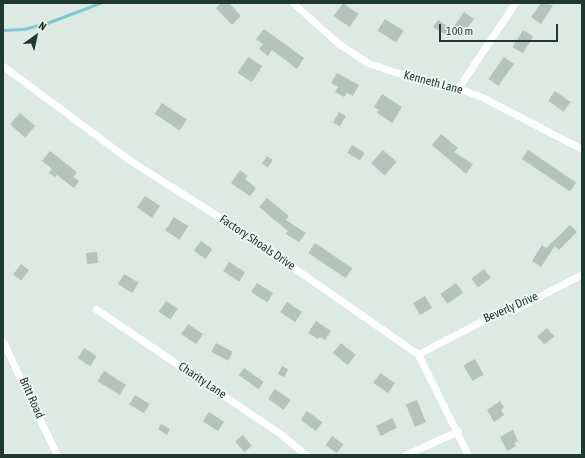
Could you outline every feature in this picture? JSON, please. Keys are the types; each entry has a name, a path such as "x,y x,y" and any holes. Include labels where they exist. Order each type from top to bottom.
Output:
{"street":[{"name":"Kenneth Lane","path":"293,3 339,44 368,63 422,81 458,88 486,99 582,149"},
{"path":"458,88 515,3"},
{"name":"Factory Shoals Drive","path":"3,66 128,159 241,231 418,354 458,431 468,455"},
{"name":"Beverly Drive","path":"418,354 503,310 515,309 582,274"},
{"name":"Charity Lane","path":"96,309 282,435 306,455"},
{"name":"Britt Road","path":"3,342 57,455"},
{"path":"405,455 458,431"}],"building":[{"path":"221,3 229,3 241,16 232,25 216,8"},
{"path":"343,3 359,14 349,27 334,16"},
{"path":"541,3 553,5 541,24 531,17"},
{"path":"464,12 474,19 461,37 453,31 449,37 433,27 438,20 452,29"},
{"path":"385,19 404,31 396,43 378,31"},
{"path":"264,29 304,58 297,69 272,50 268,56 259,49 263,44 256,39"},
{"path":"523,30 533,36 523,53 513,47"},
{"path":"248,57 262,66 252,82 238,73"},
{"path":"504,57 514,64 498,86 489,79"},
{"path":"337,73 359,85 353,96 347,93 344,97 335,92 338,87 331,83"},
{"path":"555,91 571,102 564,112 548,101"},
{"path":"382,94 402,107 392,123 377,113 379,110 374,107"},
{"path":"162,103 187,120 180,131 155,114"},
{"path":"339,112 346,116 340,126 333,122"},
{"path":"20,113 35,126 25,137 10,124"},
{"path":"441,134 458,148 454,152 473,164 466,174 432,145"},
{"path":"352,145 365,153 360,161 347,153"},
{"path":"383,150 397,162 385,175 371,164"},
{"path":"528,150 576,182 570,192 522,159"},
{"path":"50,151 77,172 73,177 79,181 74,188 57,175 55,177 49,173 52,169 42,161"},
{"path":"267,156 273,160 268,167 262,163"},
{"path":"240,170 248,176 245,179 256,188 250,196 231,183"},
{"path":"145,196 160,206 152,218 137,208"},
{"path":"267,198 289,216 286,220 306,233 299,242 286,234 288,231 259,207"},
{"path":"174,217 188,226 180,240 165,230"},
{"path":"570,225 577,232 559,250 555,246 541,267 532,261 542,245 546,248"},
{"path":"201,241 212,249 205,259 194,251"},
{"path":"315,243 352,268 346,278 308,253"},
{"path":"97,252 98,263 87,264 86,253"},
{"path":"229,262 245,272 239,281 223,271"},
{"path":"21,264 29,270 21,280 13,274"},
{"path":"484,269 491,278 478,288 471,279"},
{"path":"124,274 139,283 132,293 118,284"},
{"path":"257,283 273,293 267,302 251,292"},
{"path":"456,283 463,293 447,304 440,294"},
{"path":"425,296 432,308 420,315 413,303"},
{"path":"166,301 178,309 170,320 159,312"},
{"path":"287,302 302,312 295,322 280,312"},
{"path":"316,321 331,331 325,340 320,337 318,339 308,333"},
{"path":"188,324 203,334 196,344 181,334"},
{"path":"547,328 554,336 544,345 537,337"},
{"path":"216,343 233,352 228,361 211,352"},
{"path":"341,343 356,355 348,365 333,353"},
{"path":"84,348 97,356 90,366 78,358"},
{"path":"475,359 484,375 472,381 464,365"},
{"path":"282,366 288,369 284,377 278,374"},
{"path":"244,368 264,382 258,389 239,375"},
{"path":"104,371 126,385 120,395 98,381"},
{"path":"380,373 395,383 388,393 373,383"},
{"path":"275,389 291,400 284,410 268,399"},
{"path":"135,395 150,404 144,413 129,404"},
{"path":"417,400 426,422 415,427 406,404"},
{"path":"500,401 504,407 501,410 504,415 494,422 487,410"},
{"path":"307,411 322,422 316,431 301,420"},
{"path":"209,412 224,422 218,431 203,421"},
{"path":"392,418 397,428 381,436 376,426"},
{"path":"161,424 170,429 167,435 158,429"},
{"path":"513,430 518,441 514,443 516,446 507,451 500,437"},
{"path":"243,435 252,446 244,452 235,441"},
{"path":"332,436 343,444 337,453 326,445"}],"waterway":[{"path":"3,30 24,29 47,23 100,3"}]}
